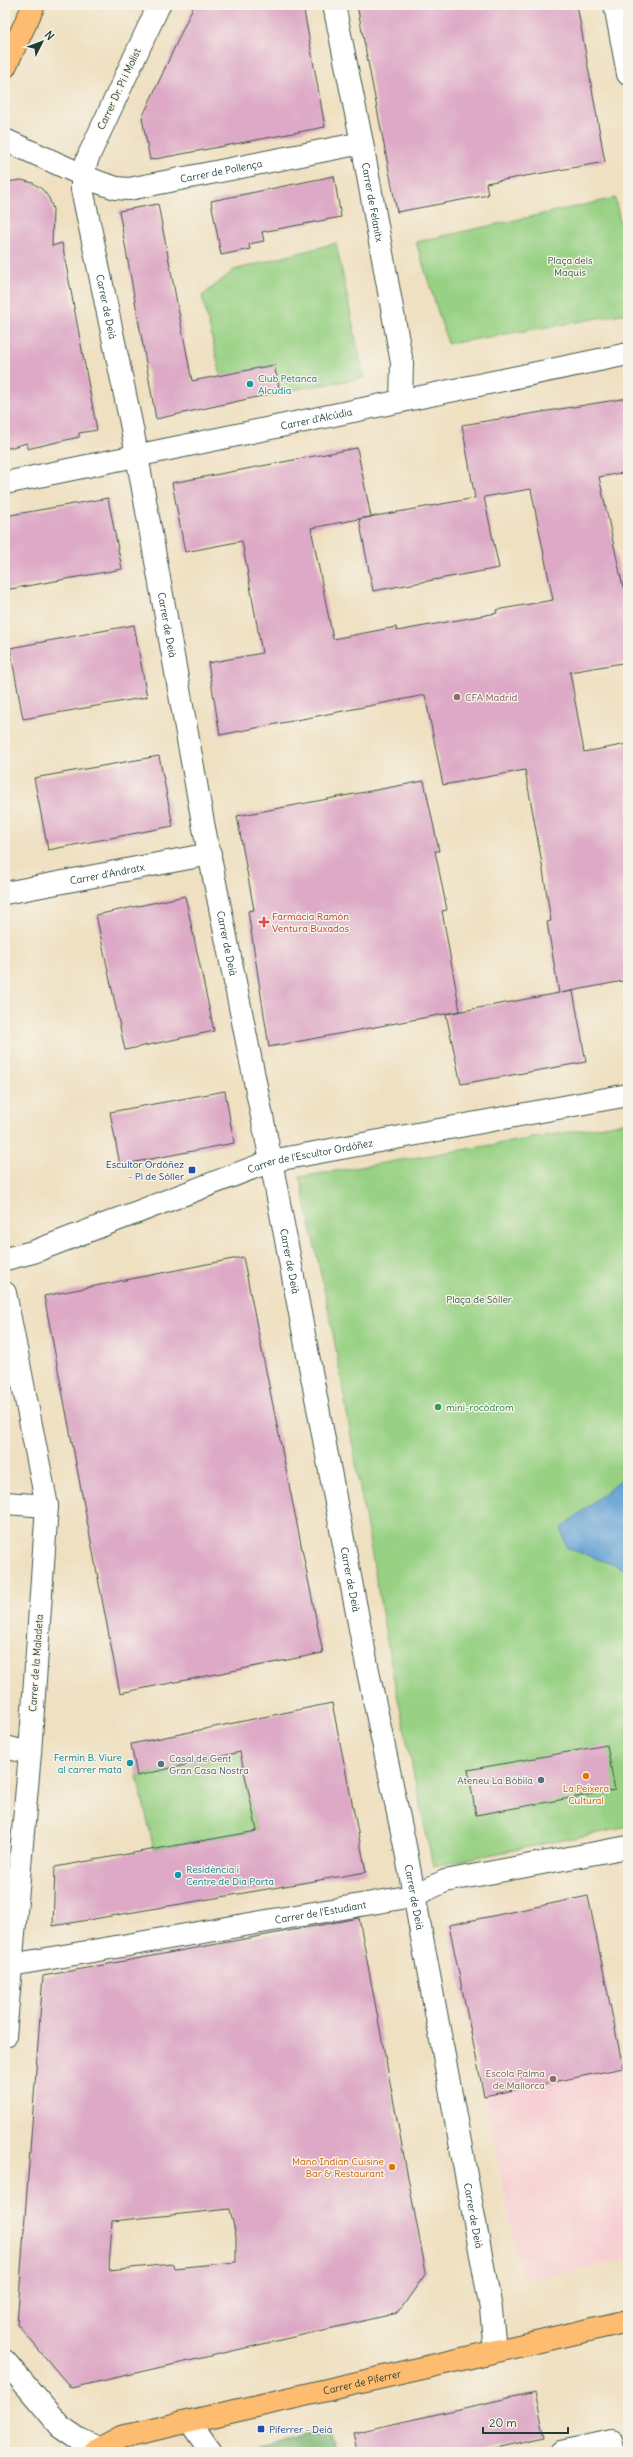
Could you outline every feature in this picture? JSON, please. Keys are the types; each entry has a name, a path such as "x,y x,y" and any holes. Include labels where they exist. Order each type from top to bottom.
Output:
{"main road":[{"path":"5,67 34,5"},
{"name":"Carrer de Piferrer","path":"95,2450 121,2437 495,2350 628,2322"}],"street":[{"name":"Carrer Dr. Pi i Molist","path":"82,174 99,132 159,5"},
{"name":"Carrer de Felanitx","path":"334,5 362,143 402,363 400,401"},
{"path":"615,5 628,74"},
{"name":"Carrer de Pollença","path":"5,140 116,188 129,188 362,143"},
{"name":"Carrer de Deià","path":"82,174 85,207 136,455 210,854 271,1161 369,1676 405,1846 413,1896 491,2309 495,2350"},
{"name":"Carrer d'Alcúdia","path":"5,483 628,354"},
{"name":"Carrer d'Andratx","path":"5,893 210,854"},
{"name":"Carrer de l'Escultor Ordóñez","path":"5,1259 33,1252 271,1161 628,1095"},
{"name":"Carrer de la Maladeta","path":"5,1293 47,1506 30,1753 8,1966 5,2036"},
{"path":"5,1503 47,1506"},
{"path":"5,1747 30,1753"},
{"name":"Carrer de l'Estudiant","path":"8,1966 413,1896 445,1881 628,1847"},
{"path":"5,2361 60,2426 95,2450"},
{"path":"190,2422 211,2452"},
{"path":"561,2452 611,2441 614,2452"}],"shaded area":[{"name":"Escola Palma de Mallorca","path":"588,1896 628,2090 628,2259 523,2280 449,1925"}],"green space":[{"name":"Plaça dels Maquis","path":"615,198 628,261 628,313 448,344 416,242"},
{"path":"336,243 364,378 280,392 274,365 221,376 202,296 234,270"},
{"name":"Plaça de Sóller","path":"628,1122 628,1827 433,1866 392,1670 331,1322 300,1177"},
{"path":"240,1752 257,1831 154,1849 137,1776"},
{"path":"329,2429 335,2452 242,2452 240,2450"}],"water":[{"path":"628,1474 628,1570 567,1548 561,1528"}],"building":[{"path":"194,5 303,5 325,127 150,160 142,118"},
{"path":"357,5 577,5 605,162 486,183 488,195 397,212"},
{"path":"334,176 341,217 262,232 264,241 249,244 250,249 221,255 211,201"},
{"path":"22,180 33,183 42,189 49,198 53,209 52,246 62,243 97,430 79,433 79,437 27,449 27,443 5,449 5,182"},
{"path":"158,204 192,381 274,365 280,392 156,419 119,211"},
{"path":"628,398 628,472 599,477 623,587 628,586 628,662 570,672 584,752 628,744 628,980 561,993 573,991 586,1062 461,1084 446,1014 559,993 547,922 551,921 525,770 443,785 425,695 220,735 208,663 262,653 242,541 185,552 172,483 357,448 371,517 475,498 462,425","holes":["531,489 553,600 496,610 497,613 397,631 396,627 333,639 311,528 359,519 373,591 499,568 484,497"]},
{"path":"108,498 122,569 5,590 5,516"},
{"path":"134,625 147,697 23,719 10,648"},
{"path":"159,756 173,826 48,850 34,778"},
{"path":"424,781 439,851 435,851 447,910 442,911 460,1011 269,1047 248,911 254,910 237,816"},
{"path":"185,896 214,1031 125,1050 96,915"},
{"path":"225,1091 234,1143 120,1165 110,1112"},
{"path":"243,1257 323,1653 120,1693 44,1296"},
{"path":"332,1703 366,1872 53,1926 55,1867 257,1831 240,1752 137,1776 131,1744"},
{"name":"Ateneu La Bòbila","path":"607,1745 615,1790 476,1815 468,1770"},
{"path":"588,1896 623,2068 484,2096 449,1925"},
{"path":"359,1918 426,2273 398,2313 71,2388 17,2324 43,1976","holes":["230,2209 236,2236 236,2262 174,2268 173,2264 109,2270 112,2221"]},
{"path":"535,2392 545,2437 477,2452 357,2452 353,2433"}],"place":[{"name":"Club Petanca Alcúdia","path":"250,384"},
{"name":"CFA Madrid","path":"457,697"},
{"name":"Farmàcia Ramón Ventura Buxados","path":"264,922"},
{"name":"Escultor Ordóñez - Pl de Sóller","path":"192,1170"},
{"name":"mini-rocòdrom","path":"438,1407"},
{"name":"Fermín B. Viure al carrer mata","path":"130,1763"},
{"name":"Casal de Gent Gran Casa Nostra","path":"161,1764"},
{"name":"La Peixera Cultural","path":"586,1776"},
{"name":"Ateneu La Bòbila","path":"541,1780"},
{"name":"Residència i Centre de Dia Porta","path":"178,1875"},
{"name":"Escola Palma de Mallorca","path":"553,2079"},
{"name":"Mano Indian Cuisine Bar & Restaurant","path":"392,2167"},
{"name":"Piferrer - Deià","path":"261,2429"}]}
